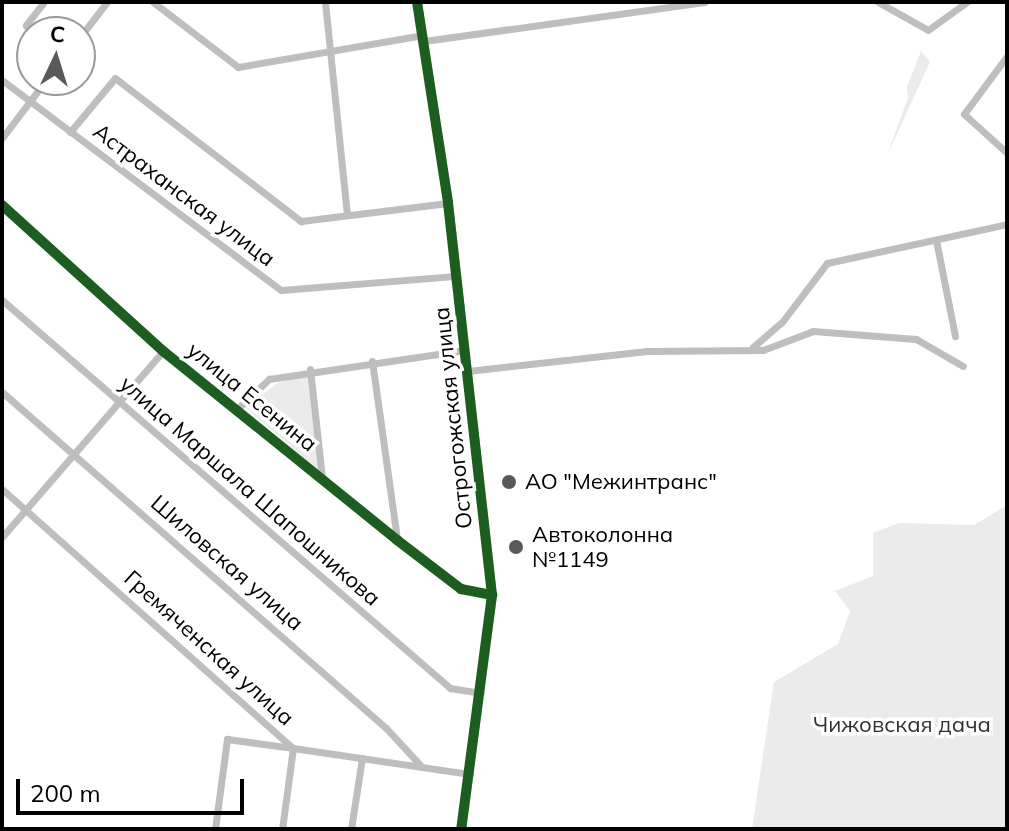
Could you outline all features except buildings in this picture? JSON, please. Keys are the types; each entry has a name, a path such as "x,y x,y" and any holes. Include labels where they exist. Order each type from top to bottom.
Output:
{"street":[{"path":"153,2 238,67 333,50 704,2"},
{"path":"325,2 333,50 347,214"},
{"name":"Острогожская улица","path":"417,2 448,203 492,595 483,693 461,829"},
{"path":"878,2 928,30 967,2"},
{"path":"1005,61 964,114 1007,153"},
{"path":"70,132 115,78 301,221 448,203"},
{"name":"Астраханская улица","path":"2,80 281,290 456,276"},
{"path":"2,138 34,96"},
{"name":"улица Есенина","path":"2,205 163,351 397,540 461,589 492,595"},
{"path":"753,347 782,322 827,263 1007,224"},
{"path":"936,240 955,336"},
{"name":"улица Маршала Шапошникова","path":"2,300 450,688 483,693"},
{"path":"468,371 647,351 753,347 763,350 813,331 856,331 916,339 963,366"},
{"path":"235,411 269,379 310,369 465,350"},
{"path":"2,537 163,351"},
{"path":"372,361 397,540"},
{"path":"310,369 322,478"},
{"name":"Шиловская улица","path":"2,392 386,728 422,767"},
{"name":"Гремяченская улица","path":"2,489 293,748 470,774"},
{"path":"215,829 227,739 293,748 282,829"},
{"path":"351,829 362,758"}],"green space":[{"path":"921,51 930,62 886,158 908,98 907,87"},
{"path":"309,374 319,471 245,407 278,383"},
{"name":"Чижовская дача","path":"1007,505 1007,829 752,829 774,682 838,644 850,611 835,591 873,576 873,533 899,523 974,525"}],"cycle path":[{"path":"417,2 448,203 492,595 461,829"},
{"path":"2,205 163,351 397,540 461,589 492,595"}],"place":[{"name":"АО \"Межинтранс\"","path":"509,482"},
{"name":"Автоколонна №1149","path":"516,547"}]}
